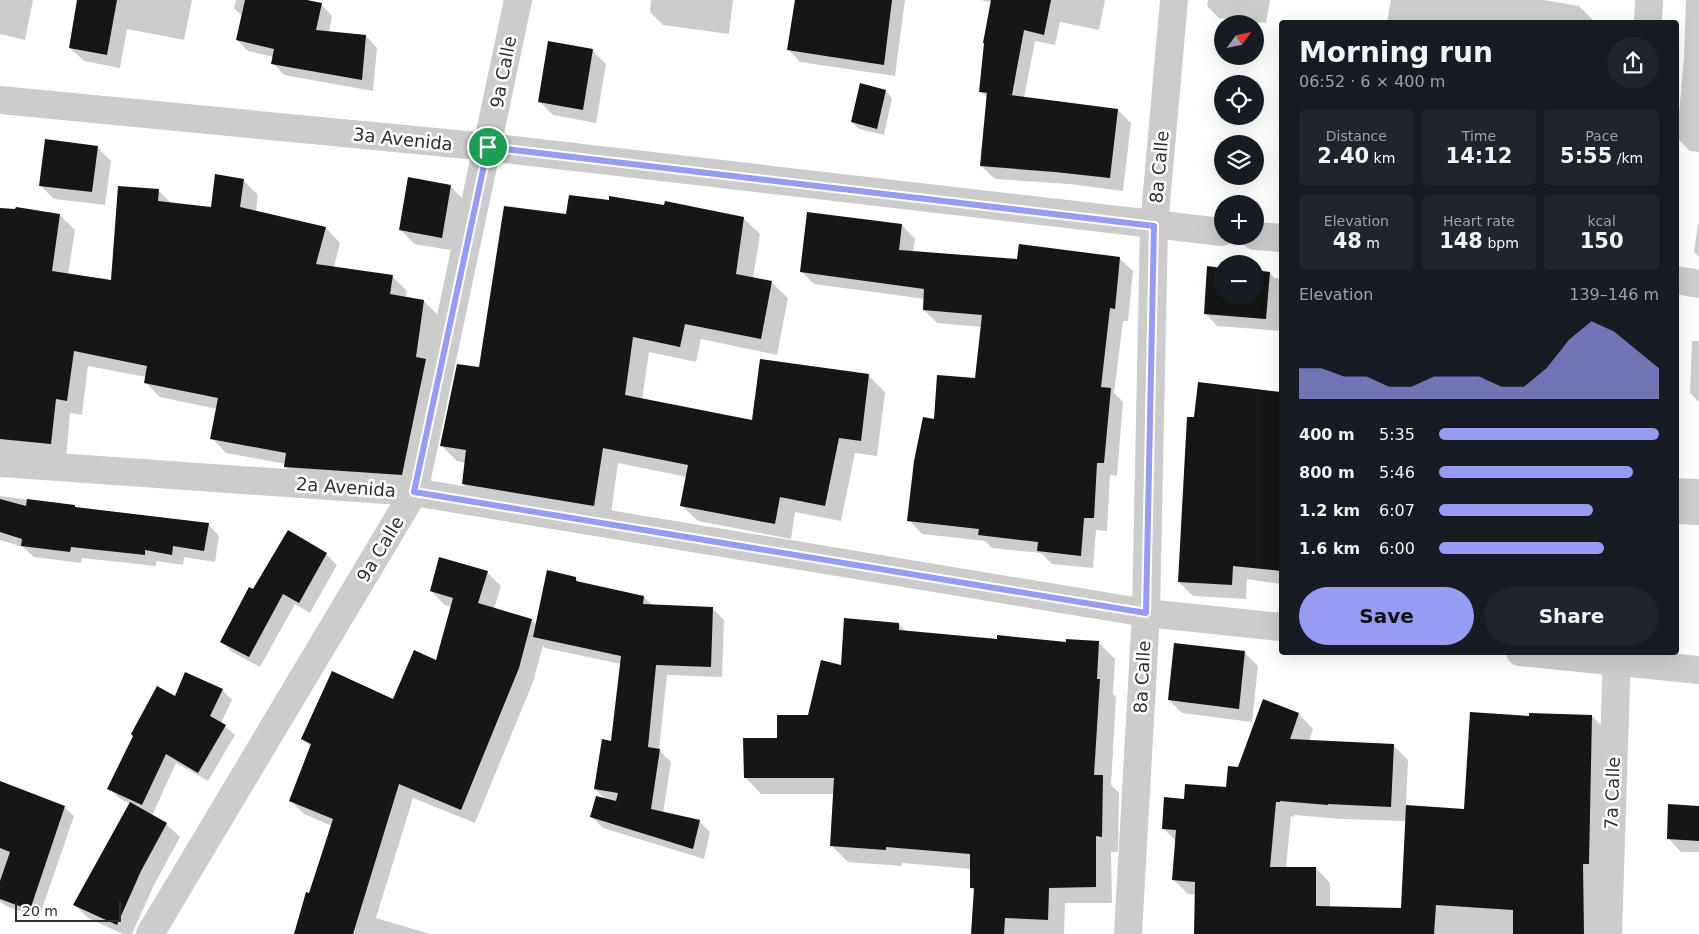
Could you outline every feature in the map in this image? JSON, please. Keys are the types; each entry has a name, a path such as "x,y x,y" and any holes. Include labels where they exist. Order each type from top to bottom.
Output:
{"street":[{"name":"9a Calle","path":"150,934 414,492 518,0"},
{"name":"8a Calle","path":"1128,934 1146,613 1154,226 1174,0"},
{"path":"1648,20 1649,0"},
{"name":"3a Avenida","path":"0,100 488,147 1154,226 1214,231"},
{"path":"1264,237 1279,238"},
{"path":"1679,281 1699,284"},
{"name":"2a Avenida","path":"0,463 414,492 1146,613 1279,627"},
{"path":"1568,655 1617,658 1699,670"},
{"name":"7a Calle","path":"1608,934 1617,658"}],"building":[{"path":"77,0 117,0 107,55 69,48"},
{"path":"245,0 307,0 322,3 316,30 366,35 362,80 271,64 274,49 236,40"},
{"path":"795,0 892,0 884,65 787,50"},
{"path":"991,0 1051,0 1044,35 1024,30 1012,95 979,92 983,43"},
{"path":"548,41 593,49 583,110 538,102"},
{"path":"860,83 886,90 877,129 851,122"},
{"path":"987,92 1118,109 1110,178 980,166"},
{"path":"45,139 98,146 92,192 39,186"},
{"path":"215,174 244,179 240,207 326,227 316,264 393,275 390,294 424,300 416,357 426,359 402,475 284,467 286,453 210,439 218,398 144,383 147,366 74,351 67,401 56,399 51,444 0,439 0,208 15,209 16,207 60,214 52,271 111,280 118,186 159,189 158,201 211,207"},
{"path":"408,177 451,185 442,238 399,230"},
{"path":"569,195 609,200 609,196 664,205 665,201 744,217 736,274 772,281 761,339 685,324 680,347 633,337 625,395 752,420 760,359 869,374 861,441 839,438 825,506 780,497 775,524 680,506 688,465 603,448 594,506 462,484 466,450 440,446 457,364 479,367 504,206 566,214"},
{"path":"807,212 902,224 899,250 1017,259 1019,244 1120,257 1115,309 1110,308 1101,387 1111,388 1104,463 1097,463 1094,518 1084,518 1081,556 1037,551 1038,542 978,535 979,529 907,521 914,461 923,417 934,419 937,375 975,378 982,315 923,310 924,289 800,272"},
{"path":"1207,266 1214,267 1214,305 1264,305 1264,271 1270,272 1266,319 1204,314"},
{"path":"1198,382 1279,392 1279,571 1233,566 1232,585 1178,582 1187,417 1194,417"},
{"path":"0,499 26,506 27,499 75,505 75,507 209,523 204,551 173,546 172,555 145,550 145,555 71,547 70,552 21,546 22,539 0,532"},
{"path":"288,530 327,553 299,603 283,594 249,657 220,642 249,587 253,589"},
{"path":"439,557 488,571 478,603 532,619 519,668 461,810 399,784 353,934 294,934 306,892 309,893 333,819 289,801 311,744 301,739 332,671 393,699 414,650 436,660 453,598 430,591"},
{"path":"547,570 576,577 576,581 644,596 643,604 713,607 711,667 656,665 648,747 660,749 651,809 700,820 693,849 590,817 596,796 616,801 618,793 594,789 602,739 611,741 621,656 533,637"},
{"path":"844,618 899,623 899,630 997,639 997,635 1066,642 1066,639 1099,641 1097,679 1100,679 1094,775 1103,775 1102,837 1096,836 1096,887 1049,888 1048,920 1005,918 1004,934 971,934 974,888 970,888 970,854 886,847 886,850 830,846 834,778 744,778 743,738 777,738 777,715 808,715 821,660 841,665"},
{"path":"1174,643 1245,651 1239,709 1168,700"},
{"path":"185,672 223,689 210,716 226,725 198,773 166,754 142,805 107,789 133,736 131,734 157,686 175,696"},
{"path":"1263,699 1299,713 1290,739 1394,744 1391,807 1276,802 1270,867 1316,867 1316,906 1401,908 1406,805 1464,809 1470,712 1529,716 1529,713 1592,715 1589,864 1583,864 1584,934 1513,934 1513,910 1436,905 1434,934 1194,934 1195,882 1172,880 1176,830 1162,829 1164,797 1184,799 1185,784 1226,787 1228,766 1238,767"},
{"path":"0,781 65,806 30,910 0,899 0,881 10,852 0,848"},
{"path":"130,802 167,823 141,871 117,925 73,905"},
{"path":"1668,804 1699,806 1699,841 1667,839"}],"route":[{"path":"488,147 1154,226 1146,613 414,492 488,147"}]}
